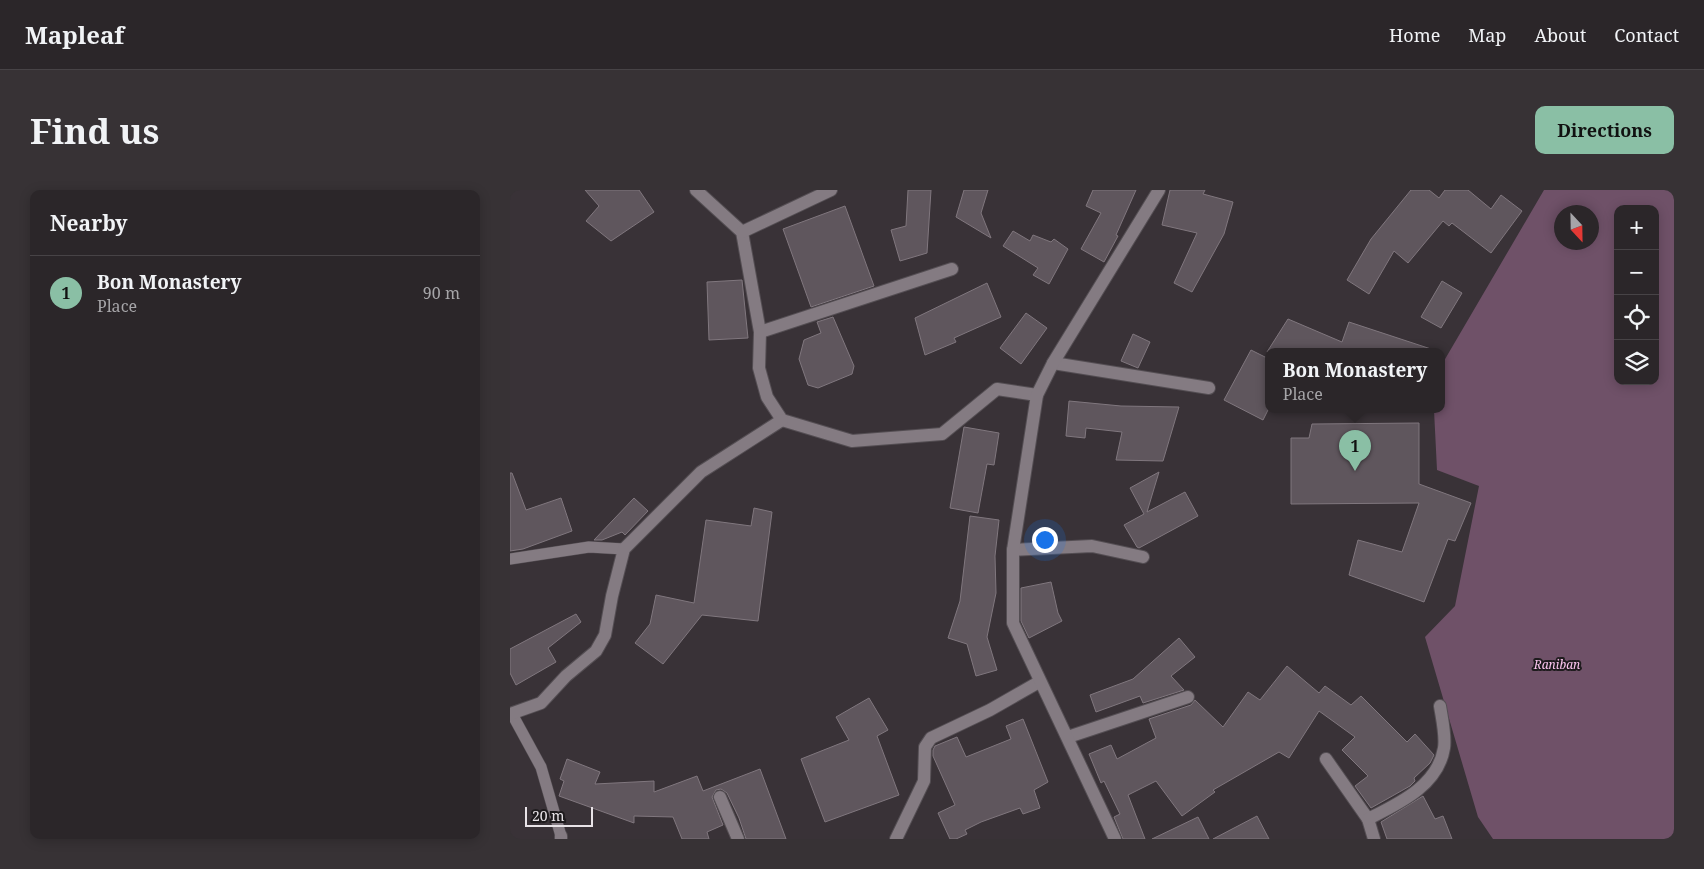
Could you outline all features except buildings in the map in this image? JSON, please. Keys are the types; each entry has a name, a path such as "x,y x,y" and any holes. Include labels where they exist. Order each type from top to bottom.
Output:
{"street":[{"path":"696,190 742,232 760,332 759,368 767,397 782,420 852,441 942,434 997,389 1037,395"},
{"path":"742,232 831,190"},
{"path":"1115,839 1068,737 1039,682 1013,623 1014,550 1037,395 1053,362 1159,190"},
{"path":"760,332 952,269"},
{"path":"1053,362 1209,388"},
{"path":"511,714 541,703 566,676 596,651 605,636 612,596 624,549 701,472 782,420"},
{"path":"1014,550 1092,546 1143,557"},
{"path":"896,839 924,781 925,747 931,738 990,710 1039,682"},
{"path":"1068,737 1188,698"},
{"path":"1368,820 1410,798 1436,770 1444,748 1440,706"},
{"path":"1326,759 1368,820 1374,839"},
{"path":"720,797 738,839"}],"lane":[{"path":"510,558 588,547 624,549"},
{"path":"511,714 541,767 561,838"}],"green space":[{"name":"Raniban","path":"1544,190 1674,190 1674,839 1493,839 1478,817 1425,637 1455,606 1479,486 1437,470 1434,413 1445,413 1445,359"}],"place":[{"name":"Bon Monastery","path":"1355,471"}]}
